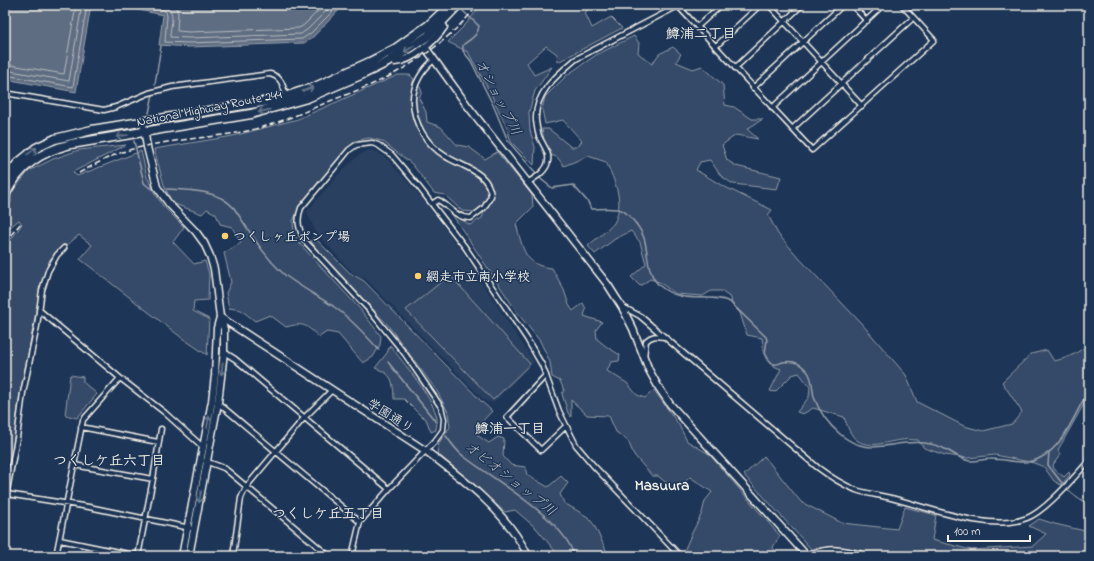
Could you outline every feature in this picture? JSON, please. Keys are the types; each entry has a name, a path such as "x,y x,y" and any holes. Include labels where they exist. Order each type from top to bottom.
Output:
{"highway":[{"name":"National Highway Route 244","path":"440,20 450,5"},
{"name":"National Highway Route 244","path":"5,195 15,178 34,159 44,153 71,144 251,114 288,100 315,86 390,57 418,34 440,20 458,5"},
{"name":"National Highway Route 244","path":"5,179 18,164 36,148 55,139 92,130 288,100"}],"street":[{"path":"697,27 721,5"},
{"path":"716,47 760,5"},
{"path":"769,5 862,106"},
{"path":"735,68 802,5"},
{"path":"753,88 843,5"},
{"path":"852,5 867,21"},
{"path":"772,108 883,5"},
{"path":"527,183 544,170 548,162 547,153 538,134 536,115 538,104 550,82 563,69 576,60 679,6 753,88 812,150 934,40 902,5"},
{"path":"792,129 913,18"},
{"path":"390,57 395,62 402,62 425,47 440,33 444,27 440,20"},
{"path":"425,47 527,183 608,285 622,307 659,388 670,404 807,555 833,548 852,551 866,556"},
{"path":"432,204 438,200 443,202 459,216 471,218 484,208 491,196 489,186 483,177 438,151 427,140 416,122 413,110 415,85 426,68 434,60"},
{"path":"5,93 104,110 116,107 148,93 172,86 270,74 276,75 280,79 288,100"},
{"path":"143,122 147,147 157,187 169,204 196,232 204,243 210,256 214,269 220,317 224,329 224,352 215,402 210,449 189,556"},
{"path":"352,556 360,522 389,489 436,441 443,430 444,419 440,407 405,354 370,311 305,241 299,230 298,216 301,208 307,200 349,150 356,145 372,143 392,155 462,243 501,299 542,365 559,411 576,445 593,465 680,556"},
{"path":"5,501 17,438 23,393 37,326 42,290 48,271 57,255 64,248"},
{"path":"622,307 640,316 664,338 831,478 858,491 892,498 950,515 975,520 1002,522 1020,520 1035,515 1067,485 1089,461"},
{"path":"39,310 120,378 164,412 203,448 210,449"},
{"path":"182,556 203,448 215,402 217,328 220,317"},
{"name":"学園通り","path":"220,317 426,451 481,495 519,540 528,556"},
{"path":"644,358 646,341 650,337 656,336 664,338"},
{"path":"224,352 235,359 389,489"},
{"path":"546,375 507,418 542,450 566,426"},
{"path":"56,556 83,420 120,378"},
{"path":"233,556 241,498 246,487 304,418 332,390"},
{"path":"215,402 360,522"},
{"path":"81,427 158,442"},
{"path":"60,540 138,556 161,430"},
{"path":"201,460 224,468 329,556"},
{"path":"74,464 153,479"},
{"path":"7,494 67,503 194,528"}],"shaded area":[{"path":"481,5 592,5 585,13 592,28 611,17 622,28 558,62 557,54 546,46 527,63 534,75 552,67 535,91 529,112 530,130 535,147 534,165 511,142 507,128 491,94 468,52 448,42 466,24"},
{"path":"634,36 639,43 638,53 652,64 659,54 673,47 681,54 676,62 693,69 702,66 723,85 725,105 734,107 752,119 763,119 747,129 758,139 736,135 722,145 727,160 736,166 781,177 777,189 733,184 721,176 710,160 700,162 696,170 721,185 772,210 768,215 778,234 861,323 906,375 917,402 964,426 983,431 1012,424 1022,412 1002,382 1031,354 1047,350 1054,361 1073,355 1089,343 1089,395 1058,450 1060,455 1053,465 1054,469 1064,477 1069,472 1070,475 1061,485 1054,481 1044,467 1034,463 995,455 968,458 945,455 924,448 918,440 904,440 880,444 863,443 855,439 849,430 844,417 813,408 803,414 797,412 809,397 810,387 799,373 792,375 775,392 770,391 781,369 775,367 766,358 762,338 747,335 740,313 732,305 731,298 721,291 711,291 703,296 676,294 659,282 650,279 640,286 631,277 646,264 640,242 631,231 615,239 595,254 588,246 614,223 619,208 618,192 613,177 606,162 588,156 564,166 557,157 550,155 544,140 542,129 549,129 571,147 577,147 582,141 563,120 545,124 542,109 545,97 567,75 596,55"},
{"path":"398,75 410,75 414,79 412,85 420,87 422,92 419,98 426,112 427,122 441,127 457,145 469,147 485,159 497,152 532,195 533,207 516,224 523,248 530,260 543,267 552,268 573,311 583,303 586,309 584,316 602,322 596,330 597,339 620,355 619,361 611,362 607,371 627,383 637,395 645,398 654,390 679,425 687,441 709,454 780,536 773,547 777,556 688,556 684,551 702,513 705,501 712,492 690,477 676,491 658,476 652,476 634,455 628,441 616,432 609,416 587,415 571,400 571,417 568,413 562,394 564,390 560,381 552,377 550,362 540,341 519,315 451,213 470,225 482,218 484,212 462,211 445,195 434,193 412,164 382,141 369,138 355,141 303,201 293,221 294,234 300,244 360,309 381,336 380,345 373,357 363,363 338,334 327,332 319,337 308,327 297,325 286,327 270,315 255,321 241,310 229,308 226,293 231,282 224,253 241,243 232,227 220,224 216,214 207,209 202,214 172,203 164,185 154,149 233,136 298,119"},
{"path":"126,145 73,172 77,176 141,151 147,177 154,192 162,205 184,227 173,242 194,264 205,261 209,274 208,300 194,301 193,311 209,319 207,355 182,338 80,259 92,245 79,235 50,259 41,287 19,399 14,441 5,486 5,248 22,224 19,220 5,231 5,217 11,202 11,193 29,171 53,159 79,150"},
{"name":"網走市立南小学校","path":"369,150 378,152 389,161 425,202 462,252 534,362 493,403 484,400 366,279 352,272 315,231 307,212 339,174 359,155"},
{"path":"314,237 350,273 364,281 492,411 477,427 478,436 489,443 498,437 504,439 503,456 511,465 525,467 527,475 548,487 561,476 568,483 560,494 564,503 588,517 594,525 609,556 559,556 537,529 515,510 505,512 437,453 439,443 450,427 448,412 437,391 387,324 319,253 311,241"},
{"path":"450,275 530,364 493,400 406,310"},
{"path":"390,345 417,380 430,400 437,418 436,430 431,432 426,419 404,399 394,399 391,379 381,370 375,368 387,353"},
{"path":"70,375 83,377 83,382 97,394 77,418 65,415"},
{"path":"764,456 801,502 842,523 897,529 905,507 936,515 932,540 971,550 1033,546 1046,534 1029,526 1039,519 1089,532 1089,556 878,556 861,550 845,548 812,550 744,475"}],"water":[{"path":"5,5 91,5 76,92 5,79"},
{"path":"115,5 344,5 313,37 304,43 189,47 159,45 163,15"}],"waterway":[{"name":"オショップ川","path":"463,11 479,26 475,35 463,45 463,51 471,61 494,107 508,141 542,180 552,188 573,185 588,202 591,209 618,209 626,213 637,225 643,235 650,270 655,281 669,292 678,296 713,298 730,302 766,337 765,353 771,362 774,364 787,361 793,362 805,368 809,373 814,397 821,412 828,422 840,434 851,441 871,447 912,442 927,443 942,447 969,461 990,459 1021,462 1034,461 1049,453 1063,437 1089,390"},
{"name":"オビオショップ川","path":"155,84 161,46"},
{"name":"オビオショップ川","path":"149,113 153,94"},
{"name":"オビオショップ川","path":"134,141 144,183 151,189"},
{"name":"オビオショップ川","path":"167,189 203,192 212,194 227,202 234,208 258,244 278,269 303,288 333,306 357,326 379,350"},
{"name":"オビオショップ川","path":"388,362 436,422"},
{"name":"オビオショップ川","path":"446,436 462,455 543,514 568,542 574,556"},
{"path":"1049,452 1048,465 1057,477 1066,488 1089,504"}],"railway":[{"path":"79,173 110,157 149,145 242,132 265,126 287,119 364,88 397,72 420,58 451,34 478,5"},
{"path":"5,242 21,223"}],"place":[{"name":"つくしヶ丘ポンプ場","path":"225,236"},
{"name":"網走市立南小学校","path":"418,276"}],"district":[{"name":"鱒浦二丁目","path":"701,33"},
{"name":"鱒浦一丁目","path":"510,428"},
{"name":"つくしケ丘六丁目","path":"109,460"},
{"name":"Masuura","path":"662,485"},
{"name":"つくしケ丘五丁目","path":"328,513"}]}
